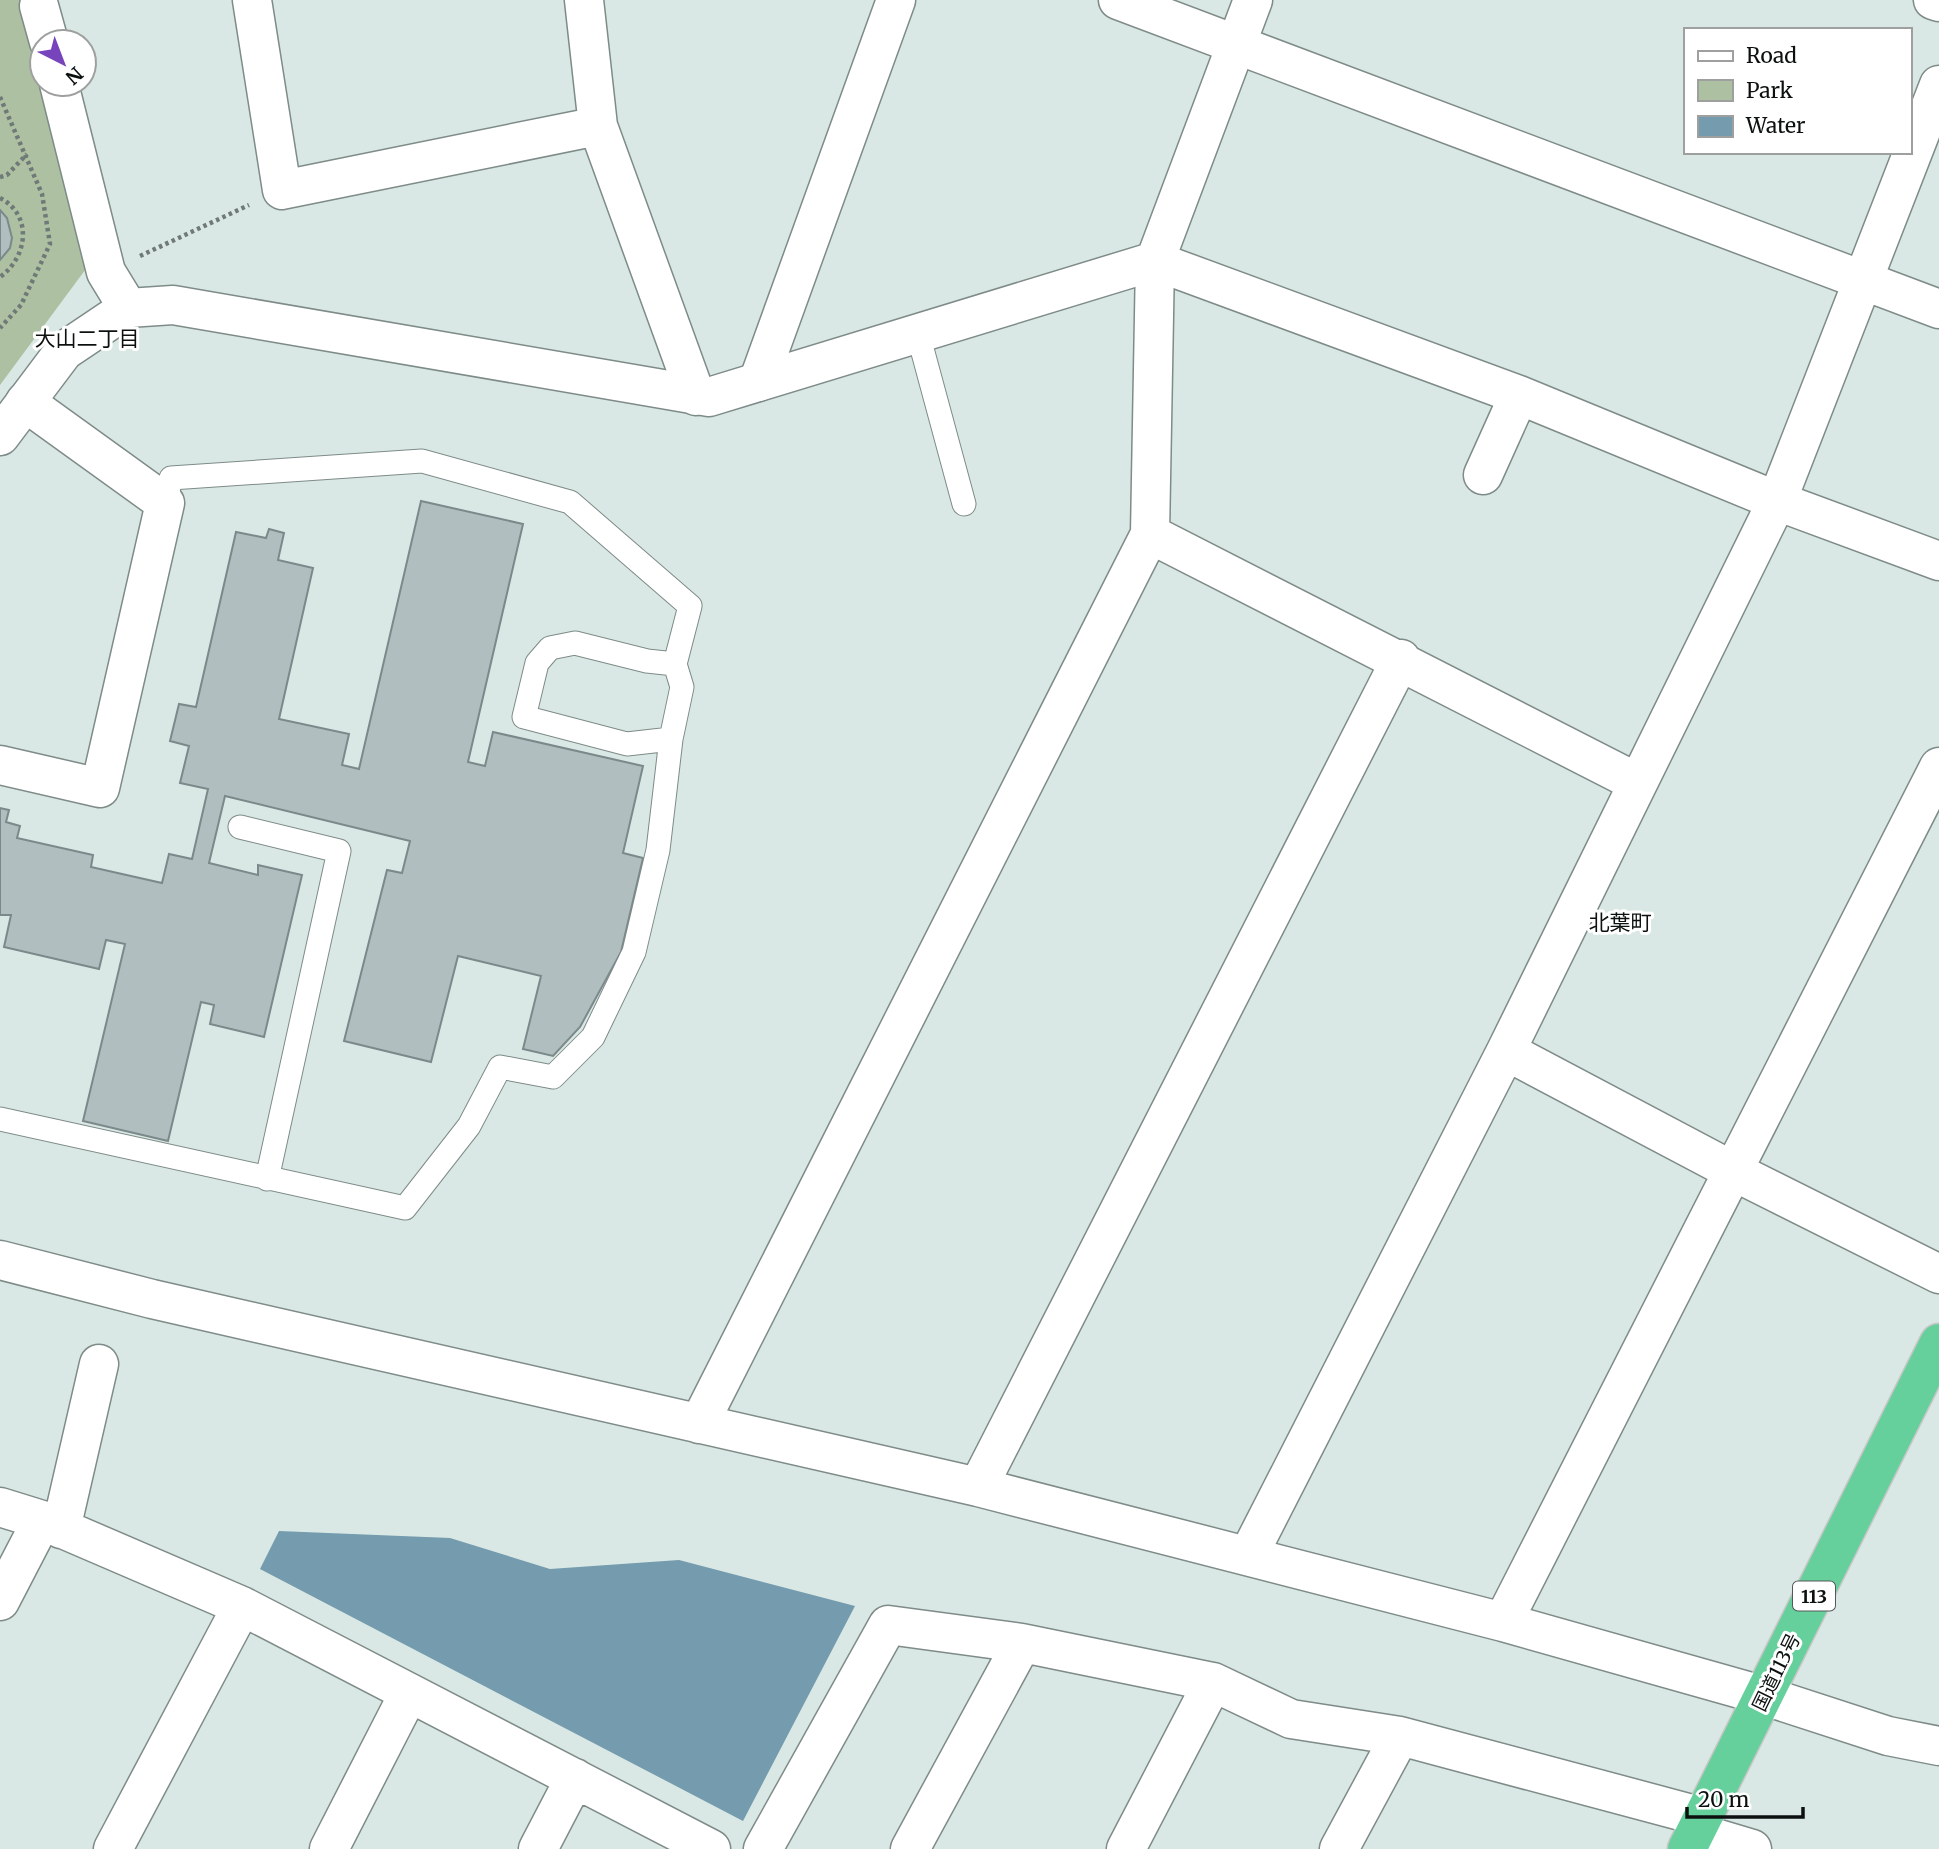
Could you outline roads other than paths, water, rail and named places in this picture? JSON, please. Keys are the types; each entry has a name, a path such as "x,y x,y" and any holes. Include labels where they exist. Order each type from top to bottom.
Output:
{"highway":[{"name":"国道113号","path":"1695,1833 1939,1343"}],"street":[{"path":"252,0 282,190 598,126"},
{"path":"584,0 598,126 696,396"},
{"path":"758,382 896,0"},
{"path":"1118,0 1939,309"},
{"path":"699,1424 1150,534 1155,261 1253,0"},
{"path":"1933,0 1939,2"},
{"path":"39,6 44,28"},
{"path":"1248,1556 1506,1051 1777,501 1866,280 1939,85"},
{"path":"62,98 106,272 128,308"},
{"path":"0,436 64,351 128,308 173,305 709,397 1155,261 1519,395 1777,501 1939,561"},
{"path":"1483,475 1519,395"},
{"path":"0,765 100,788 164,503 25,402"},
{"path":"1150,534 1401,659 1638,783"},
{"path":"978,1487 1401,659"},
{"path":"1503,1622 1939,767"},
{"path":"1506,1051 1733,1171 1939,1274"},
{"path":"0,1260 152,1299 978,1487 1503,1622 1765,1696 1888,1736 1939,1746"},
{"path":"0,1601 52,1525 99,1364"},
{"path":"0,1507 52,1525 242,1606 711,1849"},
{"path":"113,1849 242,1606"},
{"path":"764,1849 888,1625 1022,1643 1213,1682 1291,1719 1400,1737 1752,1849"},
{"path":"910,1849 1022,1643"},
{"path":"1126,1849 1213,1682"},
{"path":"329,1849 409,1693"},
{"path":"1339,1849 1400,1737"},
{"path":"538,1849 575,1778"}],"lane":[{"path":"918,334 964,504"},
{"path":"0,1119 405,1208 469,1126 500,1067 553,1077 593,1037 634,952 658,850 671,739 682,687 675,664 690,606 570,502 422,461 171,478 164,503"},
{"path":"671,739 627,744 524,717 537,663 550,648 575,643 647,662 675,664"},
{"path":"240,827 339,851 267,1179"}],"water":[{"path":"279,1531 450,1538 550,1569 679,1560 855,1606 743,1821 260,1569"}],"district":[{"name":"大山二丁目","path":"87,338"},
{"name":"北葉町","path":"1620,922"}]}
